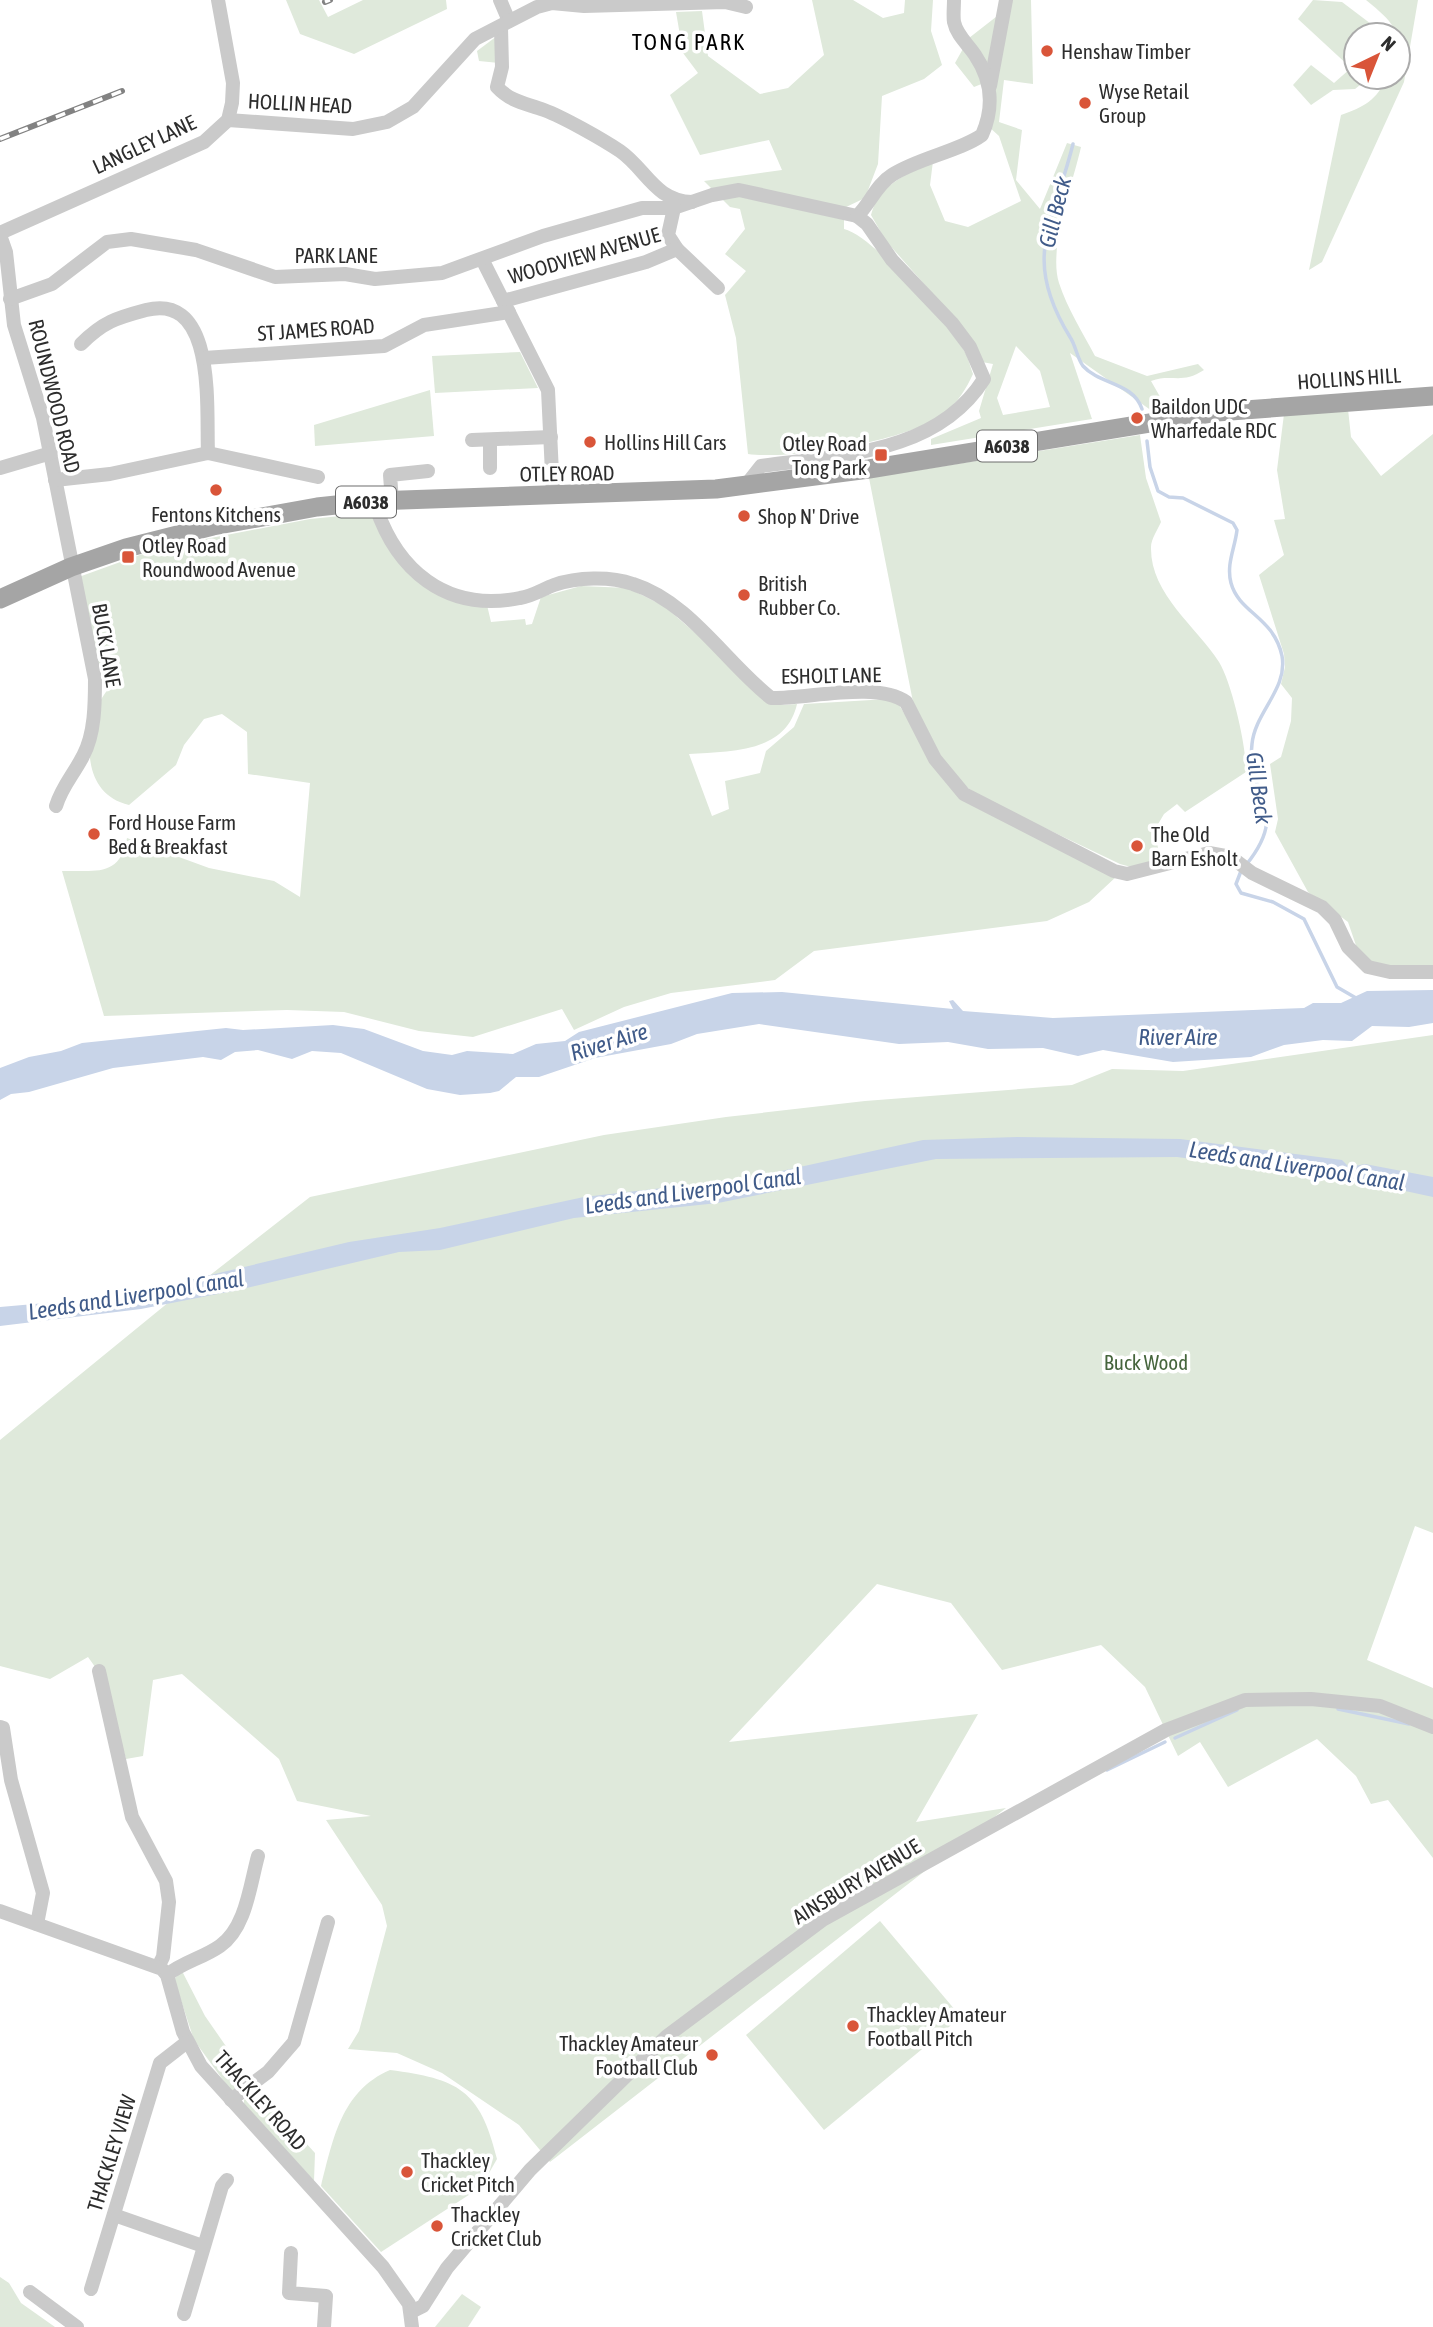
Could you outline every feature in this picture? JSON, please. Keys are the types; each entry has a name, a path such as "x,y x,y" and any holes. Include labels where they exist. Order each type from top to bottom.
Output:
{"main road":[{"name":"HOLLINS HILL","path":"1144,425 1236,410 1433,396"},
{"name":"OTLEY ROAD","path":"0,599 71,567 193,530 290,512 383,501 553,494 647,494 746,485 1144,425"}],"street":[{"name":"LANGLEY LANE","path":"0,234 204,142 229,120 233,83 218,0"},
{"path":"500,0 505,24 502,67 497,86 506,96 545,110 621,152 656,190 677,199 697,202"},
{"path":"954,0 954,23 961,38 976,57 989,88"},
{"path":"746,485 761,466 869,451 915,437 970,401 984,379 970,347 916,282 892,260 864,216 875,191 890,176 982,135 990,116 989,88 1006,0"},
{"name":"HOLLIN HEAD","path":"229,120 353,129 387,122 413,107 475,39 552,3 725,2 746,7"},
{"name":"PARK LANE","path":"10,299 52,284 107,242 131,239 196,250 275,277 345,274 375,279 442,274 483,261 543,236 630,212 674,208 712,195 739,190 864,216"},
{"path":"674,208 668,235 677,249 718,288"},
{"name":"ROUNDWOOD ROAD","path":"0,234 6,252 14,325 51,453 71,567"},
{"name":"WOODVIEW AVENUE","path":"506,307 646,262 677,249"},
{"path":"483,261 548,390 553,494"},
{"path":"81,344 106,322 160,307 180,314 196,330 204,358 208,453"},
{"name":"ST JAMES ROAD","path":"204,358 384,346 424,325 506,307"},
{"path":"472,440 551,437"},
{"path":"489,440 490,468"},
{"path":"0,468 51,453"},
{"path":"55,480 110,474 208,453 318,477"},
{"path":"383,501 390,475 428,471"},
{"name":"ESHOLT LANE","path":"383,501 383,526 408,565 422,580 441,592 466,600 500,601 532,596 573,580 607,579 633,584 656,594 681,613 771,698 866,693 899,697 906,702 943,771 964,794 984,807 1114,871 1134,873 1209,853 1221,853 1243,867 1322,906 1335,920 1348,947 1368,967 1390,972 1433,972"},
{"name":"BUCK LANE","path":"56,806 65,781 83,757 95,702 95,679 71,567"},
{"name":"THACKLEY ROAD","path":"99,1671 132,1817 163,1870 169,1891 162,1971 187,2042 201,2066 383,2267 401,2290 412,2319"},
{"name":"AINSBURY AVENUE","path":"412,2319 447,2268 530,2170 667,2036 824,1919 1166,1730 1245,1700 1311,1699 1380,1706 1433,1727"},
{"path":"0,1727 3,1728 25,1837 43,1893 37,1924"},
{"path":"0,1911 162,1971 220,1945 235,1931 258,1856"},
{"path":"231,2100 268,2072 294,2042 328,1922"},
{"name":"THACKLEY VIEW","path":"91,2289 160,2063 187,2042"},
{"path":"184,2314 222,2186 227,2180"},
{"path":"114,2216 203,2246"},
{"path":"291,2253 289,2293 326,2296 324,2327"},
{"path":"30,2292 77,2327"}],"green space":[{"path":"286,0 319,0 328,17 363,0 446,0 447,9 354,54 300,34"},
{"path":"812,0 853,0 883,18 904,13 905,0 933,0 931,31 942,65 924,79 882,96 878,164 865,198 844,208 844,229 873,247 925,300 963,349 973,374 961,395 945,413 906,432 820,451 748,454 736,338 725,295 746,271 725,254 745,229 740,209 730,207 704,181 782,170 769,140 700,155 670,95 698,73 683,53 676,12 702,11 708,56 760,94 788,88 824,55"},
{"path":"1002,0 1031,0 1033,84 1004,80 999,122 1022,130 1016,180 1040,209 1067,143 1081,147 1059,234 1056,269 1066,302 1095,356 1147,376 1198,364 1204,370 1189,377 1151,381 1167,409 1152,411 1070,353 1092,419 931,445 931,439 981,418 979,411 993,364 982,362 925,285 886,241 871,215 880,195 887,188 933,161 930,185 945,221 968,227 1021,201 999,136 988,126 994,79 974,87 955,63 969,38 1001,13","holes":["1016,346 1040,371 1050,407 1003,415 997,398"]},
{"path":"1313,0 1342,2 1367,21 1342,21 1342,60 1298,19"},
{"path":"1366,0 1418,0 1412,35 1412,21 1389,21"},
{"path":"497,36 499,63 479,61 477,51"},
{"path":"1311,65 1334,83 1342,76 1342,90 1333,90 1311,105 1293,85"},
{"path":"1400,91 1322,262 1309,270 1341,115 1369,102 1379,92"},
{"path":"520,352 538,388 435,393 432,356"},
{"path":"430,390 434,436 315,446 314,425"},
{"path":"1348,409 1351,437 1381,476 1433,434 1433,966 1370,965 1361,960 1348,922 1308,892 1275,832 1278,819 1270,764 1281,757 1291,721 1292,698 1281,684 1285,667 1284,654 1259,575 1284,555 1274,520 1285,519 1277,470 1284,414"},
{"path":"1140,435 1146,478 1161,522 1151,544 1158,580 1176,609 1224,672 1238,716 1246,772 1185,812 1177,804 1164,814 1154,831 1161,860 1131,867 980,797 947,767 914,707 869,478"},
{"path":"371,513 409,573 487,605 491,622 525,619 526,625 532,624 541,597 581,586 628,588 664,606 737,669 761,698 784,705 797,704 791,720 781,732 768,741 737,750 689,754 712,816 729,809 725,781 760,773 766,751 794,727 804,704 888,699 899,705 949,784 1117,876 1089,902 1047,921 814,951 775,980 671,993 624,1007 574,1030 562,1009 473,1037 419,1031 344,1012 287,1010 104,1016 62,871 95,871 112,866 124,851 127,838 209,868 274,881 300,897 310,783 248,774 247,732 222,714 204,719 184,745 176,765 129,805 114,799 102,789 91,763 91,733 99,703 110,686 113,674 95,660 76,578 159,548 310,519"},
{"name":"Buck Wood","path":"1433,1035 1433,1533 1415,1526 1367,1660 1433,1688 1433,1858 1388,1800 1371,1804 1356,1776 1317,1739 1228,1787 1200,1742 1178,1756 1145,1687 1101,1645 1002,1670 951,1603 877,1584 729,1742 978,1714 916,1822 1006,1808 550,2162 519,2125 442,2073 397,2053 348,2049 359,2031 387,1926 382,1905 326,1820 371,1816 297,1801 279,1759 182,1674 153,1680 143,1756 126,1759 103,1678 88,1657 50,1679 0,1666 0,1440 169,1302 177,1301 310,1197 604,1135 726,1117 865,1101 1072,1085 1112,1069 1183,1071"},
{"name":"Thackley Amateur Football Pitch","path":"880,1921 961,2017 824,2130 746,2035"},
{"path":"182,1971 205,2016 248,2078 242,2074 232,2082 237,2088 231,2091 194,2040 174,1979"},
{"name":"Thackley Cricket Pitch","path":"390,2070 433,2078 463,2092 474,2102 483,2117 497,2159 481,2187 381,2252 321,2186 335,2135 350,2104 373,2079"},
{"path":"256,2088 315,2153 314,2181 244,2104 244,2100"},
{"path":"0,2277 9,2283 21,2303 55,2327 0,2327"},
{"path":"462,2294 481,2307 468,2327 435,2327"}],"water":[{"name":"River Aire","path":"1433,990 1433,1023 1409,1027 1372,1026 1352,1041 1323,1040 1284,1045 1251,1057 1173,1062 1103,1050 1078,1056 1043,1048 988,1049 948,1042 899,1044 759,1024 697,1034 671,1044 595,1058 539,1077 516,1077 499,1091 490,1093 460,1095 427,1089 341,1053 312,1051 292,1059 258,1050 235,1052 221,1060 203,1057 113,1068 29,1092 11,1094 0,1100 0,1068 29,1057 61,1051 82,1043 226,1028 243,1030 333,1025 364,1029 423,1051 452,1055 467,1051 513,1054 536,1044 565,1041 579,1032 732,993 782,992 953,1009 949,1001 953,1000 963,1011 1053,1018 1304,1008 1313,1003 1341,1003 1367,991"},
{"name":"Leeds and Liverpool Canal","path":"1017,1137 1180,1139 1342,1160 1349,1167 1365,1164 1433,1177 1433,1197 1359,1181 1177,1157 936,1159 718,1203 574,1218 440,1250 399,1252 238,1290 141,1309 0,1326 0,1307 160,1293 181,1282 349,1242 440,1228 584,1197 750,1178 923,1140"}],"waterway":[{"name":"Gill Beck","path":"1073,144 1046,241 1044,262 1047,284 1055,309 1083,366 1131,394 1142,409"},
{"name":"Gill Beck","path":"1147,441 1150,467 1158,491 1169,497 1183,498 1233,523 1237,530 1230,563 1231,583 1241,602 1272,632 1282,656 1283,668 1276,690 1254,732 1252,762 1267,816 1266,830 1246,865"},
{"name":"Gill Beck","path":"1241,871 1236,884 1241,893 1273,902 1304,919 1337,987 1356,998"},
{"path":"1338,1709 1409,1724"},
{"path":"1175,1738 1237,1710"},
{"path":"1107,1770 1165,1742"}],"railway":[{"path":"325,2 330,0"},
{"path":"0,139 122,91"}],"place":[{"name":"Henshaw Timber","path":"1047,51"},
{"name":"Wyse Retail Group","path":"1085,103"},
{"name":"Baildon UDC Wharfedale RDC","path":"1137,418"},
{"name":"Hollins Hill Cars","path":"590,442"},
{"name":"Otley Road Tong Park","path":"881,455"},
{"name":"Fentons Kitchens","path":"216,490"},
{"name":"Shop N' Drive","path":"744,516"},
{"name":"Otley Road Roundwood Avenue","path":"128,557"},
{"name":"British Rubber Co.","path":"744,595"},
{"name":"Ford House Farm Bed & Breakfast","path":"94,834"},
{"name":"The Old Barn Esholt","path":"1137,846"},
{"name":"Thackley Amateur Football Pitch","path":"853,2026"},
{"name":"Thackley Amateur Football Club","path":"712,2055"},
{"name":"Thackley Cricket Pitch","path":"407,2172"},
{"name":"Thackley Cricket Club","path":"437,2226"}],"district":[{"name":"TONG PARK","path":"689,42"}]}
